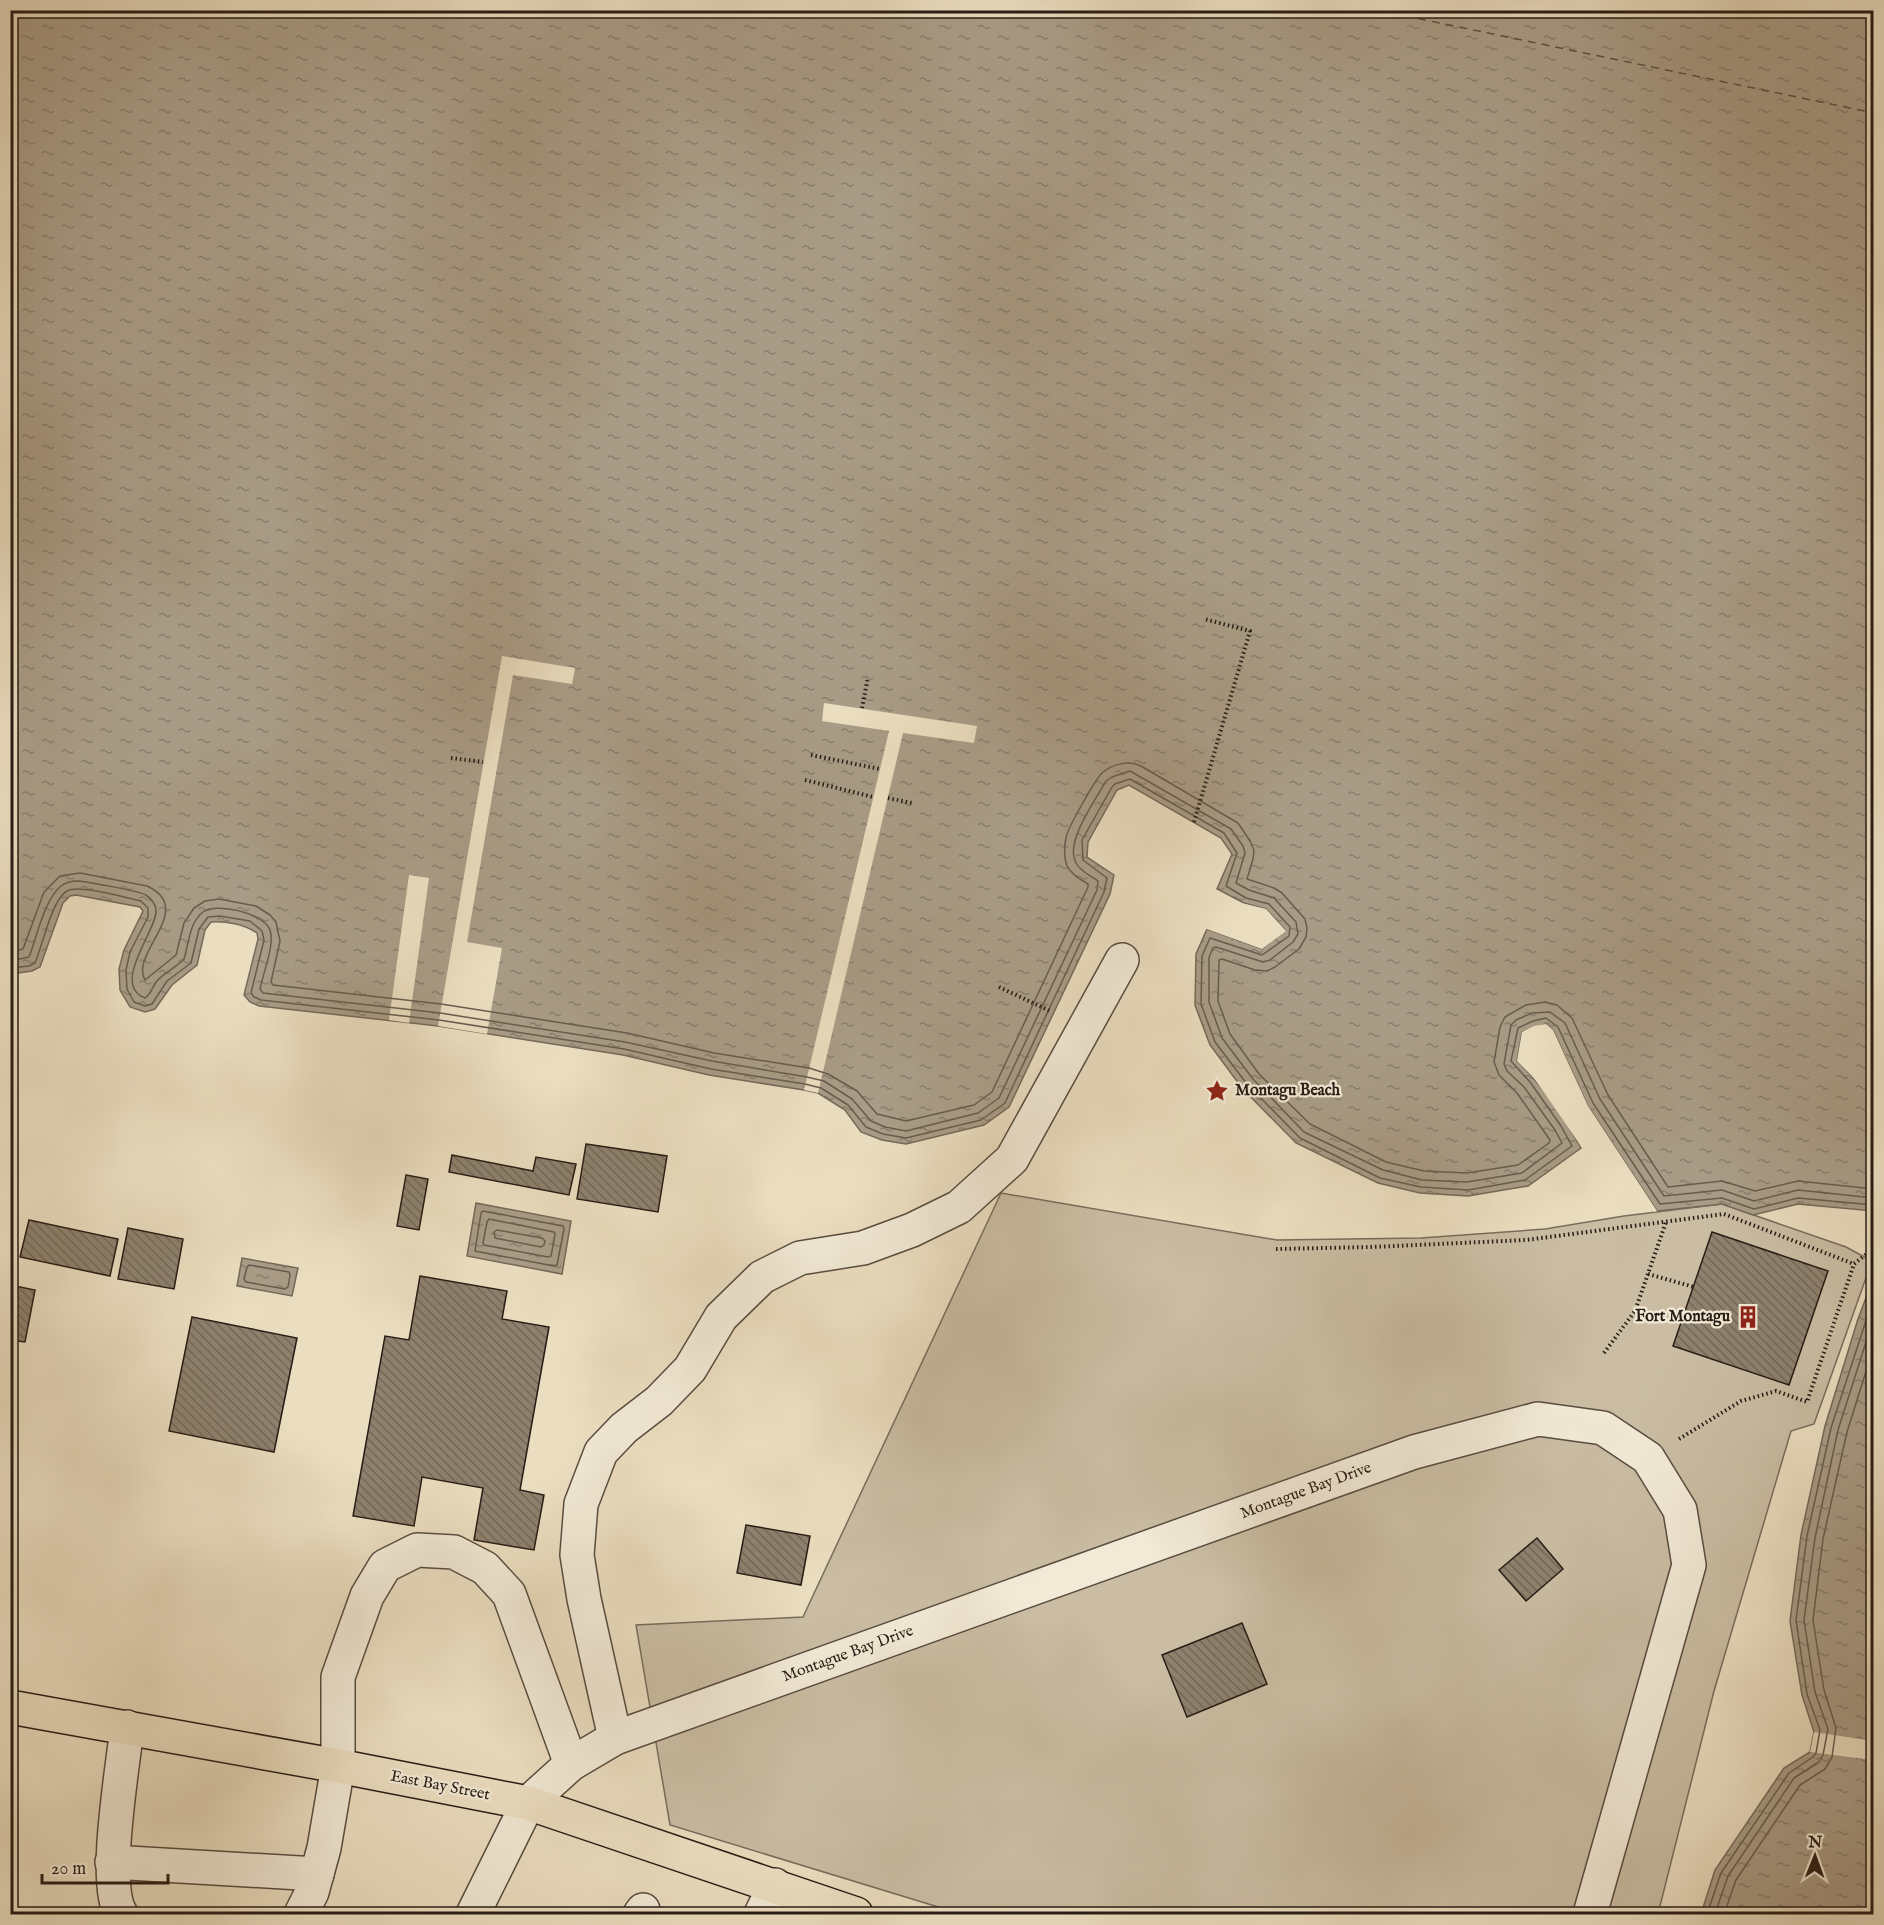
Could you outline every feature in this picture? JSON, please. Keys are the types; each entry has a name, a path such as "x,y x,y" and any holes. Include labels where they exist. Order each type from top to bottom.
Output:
{"highway":[{"name":"East Bay Street","path":"10,1707 528,1803 856,1914"}],"street":[{"path":"615,1738 584,1599 577,1555 581,1504 601,1452 624,1428 659,1401 690,1369 721,1317 762,1276 800,1258 863,1248 912,1230 959,1207 1012,1160 1122,960"},
{"name":"Montague Bay Drive","path":"528,1803 571,1764 615,1738 1414,1452 1538,1419 1603,1428 1648,1458 1680,1510 1689,1565 1590,1914"},
{"path":"301,1914 312,1892 324,1848 338,1766 338,1677 367,1596 385,1566 417,1550 454,1552 485,1568 509,1594 571,1764"},
{"path":"114,1912 112,1862 127,1727"},
{"path":"473,1914 528,1803"},
{"path":"112,1862 317,1874"},
{"path":"761,1914 775,1885"}],"path":[{"path":"1194,822 1250,631 1204,619"},
{"path":"862,708 868,677"},
{"path":"811,755 880,769"},
{"path":"451,758 483,762"},
{"path":"805,780 873,797"},
{"path":"888,798 912,803"},
{"path":"999,987 1055,1013"},
{"path":"1276,1248 1372,1247 1526,1240 1724,1214 1854,1264"},
{"path":"1604,1353 1635,1311 1666,1222"},
{"path":"1648,1458 1741,1401 1776,1391 1807,1401 1854,1264 1874,1248"},
{"path":"1648,1274 1694,1287"}],"shaded area":[{"name":"Fort Montagu","path":"1001,1193 1277,1240 1421,1238 1545,1229 1624,1216 1722,1204 1846,1247 1872,1261 1814,1424 1791,1431 1714,1691 1658,1914 961,1914 670,1825 636,1625 803,1617"}],"water":[{"path":"10,11 1873,11 1873,1211 1798,1204 1753,1215 1722,1204 1657,1211 1588,1106 1553,1030 1546,1024 1522,1032 1517,1061 1552,1102 1581,1148 1528,1186 1468,1196 1420,1193 1378,1183 1296,1143 1242,1088 1210,1045 1195,1005 1196,954 1207,929 1262,949 1285,930 1266,909 1244,903 1217,889 1232,854 1221,838 1129,785 1117,790 1088,842 1087,857 1114,875 1110,894 1009,1107 984,1125 906,1144 882,1140 861,1132 845,1110 818,1093 804,1090 709,1075 623,1055 438,1026 259,1006 250,1002 244,995 258,939 257,933 235,924 211,922 205,930 197,965 172,985 155,1009 145,1012 130,1007 120,990 119,969 124,950 143,911 140,907 76,895 70,896 63,903 40,967 32,971 11,974"},
{"path":"476,1203 571,1221 562,1274 467,1256"},
{"path":"242,1258 298,1268 292,1296 237,1286"},
{"path":"1873,1279 1873,1914 1701,1914 1715,1870 1784,1768 1810,1752 1814,1732 1802,1695 1790,1621 1801,1535 1825,1426 1858,1319"}],"pier":[{"path":"502,656 575,668 572,684 513,675 467,942 502,948 487,1034 438,1026"},
{"path":"824,703 977,726 974,743 903,733 818,1093 804,1090 889,731 822,721"},
{"path":"409,875 429,878 409,1023 389,1020"},
{"path":"1233,901 1266,909 1286,931 1262,949 1204,928 1208,926 1261,946 1281,930 1264,911"},
{"path":"1546,1024 1553,1030 1588,1106 1657,1211 1654,1212 1586,1107 1551,1032 1545,1028 1525,1034 1520,1060 1536,1076 1569,1121 1583,1149 1534,1078 1517,1061 1522,1032 1534,1026"},
{"path":"1814,1732 1873,1741 1873,1760 1810,1752"}],"building":[{"path":"586,1144 667,1156 658,1212 577,1199"},
{"path":"452,1155 533,1171 536,1157 576,1164 569,1195 449,1172"},
{"path":"406,1175 428,1179 419,1230 397,1226"},
{"path":"29,1220 118,1239 110,1276 20,1257"},
{"path":"128,1228 183,1239 174,1289 118,1279"},
{"name":"Fort Montagu","path":"1712,1232 1828,1271 1789,1385 1673,1346"},
{"path":"420,1276 507,1291 502,1319 549,1327 520,1490 544,1495 534,1550 474,1540 483,1488 422,1477 414,1526 353,1516 385,1336 409,1340"},
{"path":"10,1285 35,1290 25,1342 10,1340"},
{"path":"192,1317 297,1338 274,1452 169,1431"},
{"path":"746,1525 810,1536 801,1585 737,1573"},
{"path":"1537,1538 1563,1569 1526,1601 1499,1570"},
{"path":"1242,1623 1267,1684 1187,1717 1162,1655"}],"ferry route":[{"path":"1377,10 1874,113"}],"place":[{"name":"Montagu Beach","path":"1217,1091"},
{"name":"Fort Montagu","path":"1748,1317"}]}
